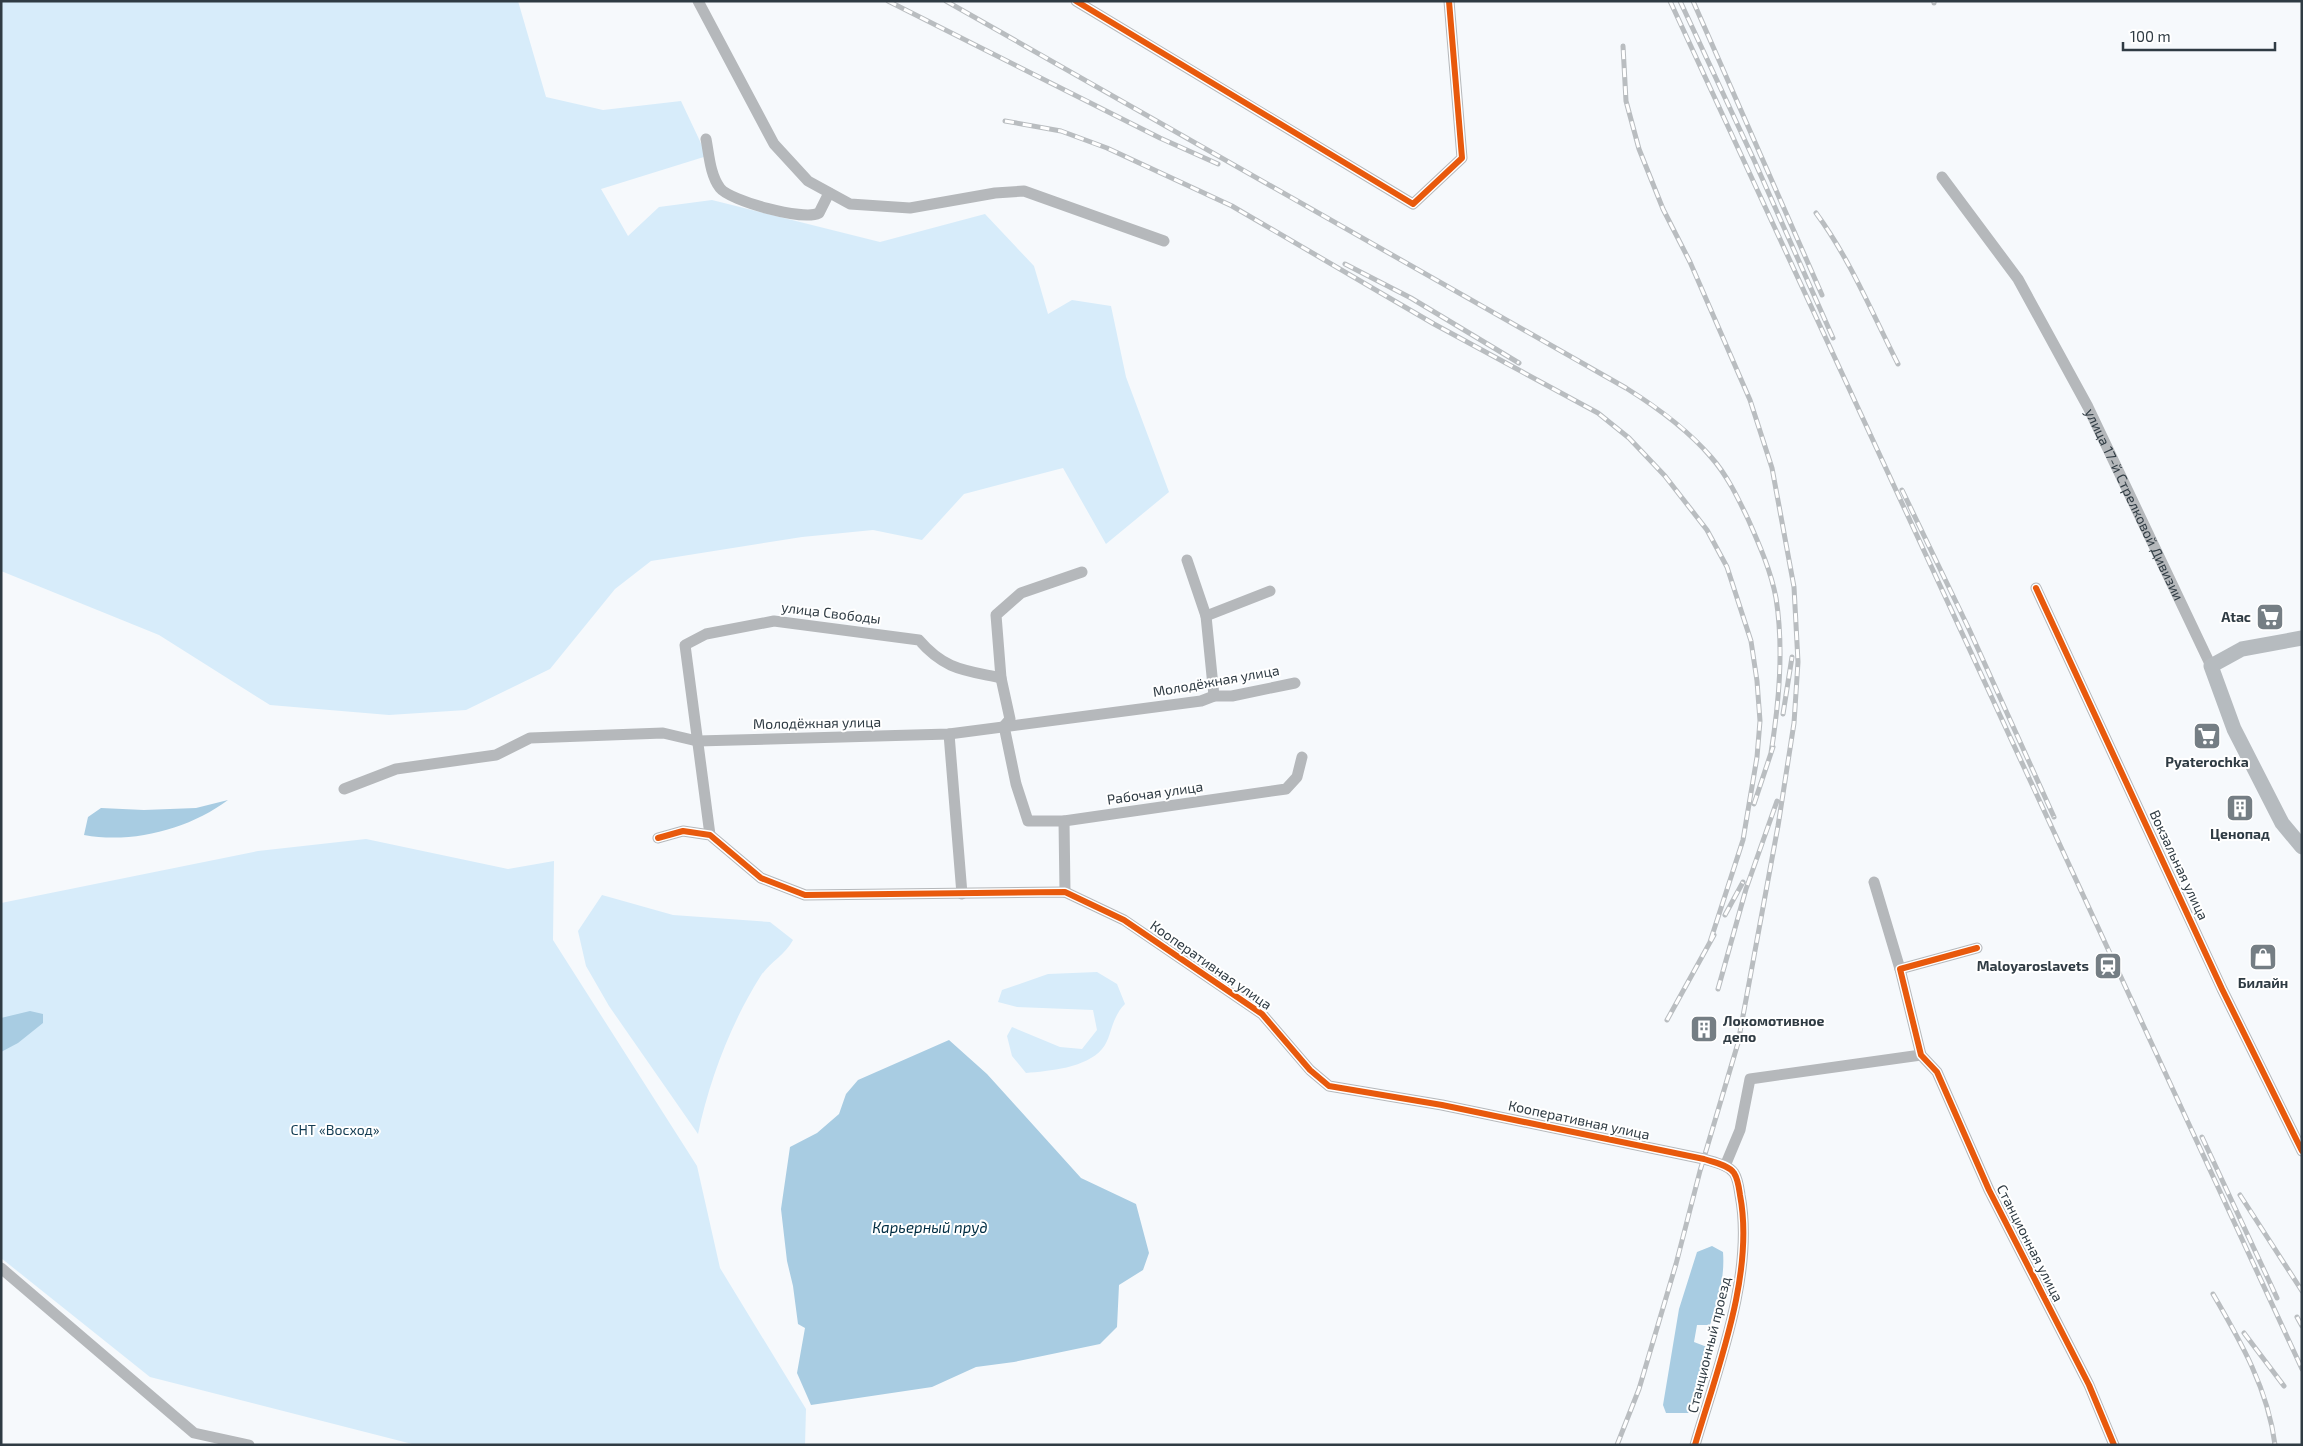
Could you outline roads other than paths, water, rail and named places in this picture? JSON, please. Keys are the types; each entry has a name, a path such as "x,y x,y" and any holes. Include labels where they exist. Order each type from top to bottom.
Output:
{"main road":[{"path":"2211,666 2242,649 2302,638"},
{"name":"улица 17-й Стрелковой Дивизии","path":"2211,666 2238,737 2282,823 2300,842"}],"street":[{"path":"698,1 774,144 808,181 850,204 910,208 995,193 1024,191 1164,242"},
{"path":"1076,1 1413,204 1462,158 1449,1"},
{"path":"706,139 716,182 727,195 803,217 818,213 829,193"},
{"name":"улица 17-й Стрелковой Дивизии","path":"1942,177 2018,279 2056,348 2088,407 2211,666"},
{"path":"1186,560 1206,616 1214,696"},
{"path":"1004,726 1010,719 1001,678 996,615 1021,593 1082,572"},
{"name":"Вокзальная улица","path":"2036,588 2222,989 2302,1151"},
{"path":"1206,616 1270,591"},
{"name":"улица Свободы","path":"697,741 685,645 706,634 774,621 919,640 932,655 949,667 1001,678"},
{"name":"Молодёжная улица","path":"344,789 396,769 496,755 530,738 663,733 697,741 949,734 1201,701 1214,696 1232,696 1295,683"},
{"name":"Рабочая улица","path":"1004,726 1016,784 1028,822 1064,821 1286,789 1297,776 1302,757"},
{"path":"949,734 962,894"},
{"path":"658,838 683,831 710,835 697,741"},
{"path":"1064,821 1065,892"},
{"name":"Кооперативная улица","path":"710,835 761,878 805,895 1065,892 1124,920 1262,1014 1310,1070 1329,1086 1442,1105 1704,1159 1725,1166"},
{"path":"1725,1166 1740,1130 1750,1079 1921,1055 1900,969 1874,882"},
{"path":"1900,969 1977,948"},
{"name":"Станционная улица","path":"1921,1055 1937,1072 1989,1190 2089,1385 2114,1445"},
{"name":"Станционный проезд","path":"1695,1445 1739,1288 1743,1212 1736,1178 1733,1171 1725,1166"},
{"path":"1,1268 194,1433 249,1445"}],"water":[{"path":"228,800 196,819 160,832 122,837 84,835 88,817 101,808 144,810 196,808"},
{"path":"30,1011 43,1014 43,1023 18,1043 1,1052 1,1018"},
{"name":"Карьерный пруд","path":"949,1040 987,1074 1081,1178 1136,1204 1149,1253 1143,1270 1119,1285 1117,1327 1100,1344 1014,1362 976,1367 932,1387 811,1405 797,1373 805,1328 798,1324 793,1286 787,1261 781,1209 790,1147 817,1133 839,1114 846,1094 858,1080"},
{"path":"1712,1246 1723,1252 1722,1280 1710,1325 1697,1325 1694,1342 1707,1347 1689,1413 1666,1413 1663,1405 1679,1309 1697,1252"}],"railway":[{"path":"888,1 1160,138 1218,164"},
{"path":"946,1 1626,388 1661,411 1692,437 1717,464 1736,495 1760,548 1774,588 1780,637 1780,656 1778,695 1771,753"},
{"path":"1670,1 2302,1369"},
{"path":"1680,1 1754,160 1833,338"},
{"path":"1693,1 1822,295"},
{"path":"1617,1445 1639,1389 1738,1043 1778,826 1794,723 1798,662 1794,587 1772,468 1750,400 1690,262 1663,209 1639,149 1626,101 1623,46"},
{"path":"1005,121 1061,131 1107,148 1232,206 1434,324 1598,413 1629,438 1665,476 1707,530 1727,567 1751,641 1757,681 1760,721 1757,757 1743,840 1710,942"},
{"path":"1816,213 1840,249 1898,364"},
{"path":"1345,264 1411,298 1519,363"},
{"path":"1902,490 1969,629 2054,817"},
{"path":"1783,714 1792,657"},
{"path":"1754,804 1773,747"},
{"path":"1718,989 1746,889 1777,801"},
{"path":"1725,915 1743,882"},
{"path":"1667,1020 1714,935"},
{"path":"2202,1137 2277,1298"},
{"path":"2240,1195 2302,1291"},
{"path":"2213,1294 2234,1330 2260,1385 2275,1445"},
{"path":"2297,1317 2302,1326"},
{"path":"2244,1333 2284,1386"}],"place":[{"name":"Atac","path":"2270,617"},
{"name":"Pyaterochka","path":"2207,736"},
{"name":"Ценопад","path":"2240,808"},
{"name":"Билайн","path":"2263,957"},
{"name":"Maloyaroslavets","path":"2108,966"},
{"name":"Локомотивное депо","path":"1704,1029"}],"park label":[{"name":"СНТ «Восход»","path":"335,1130"}]}
